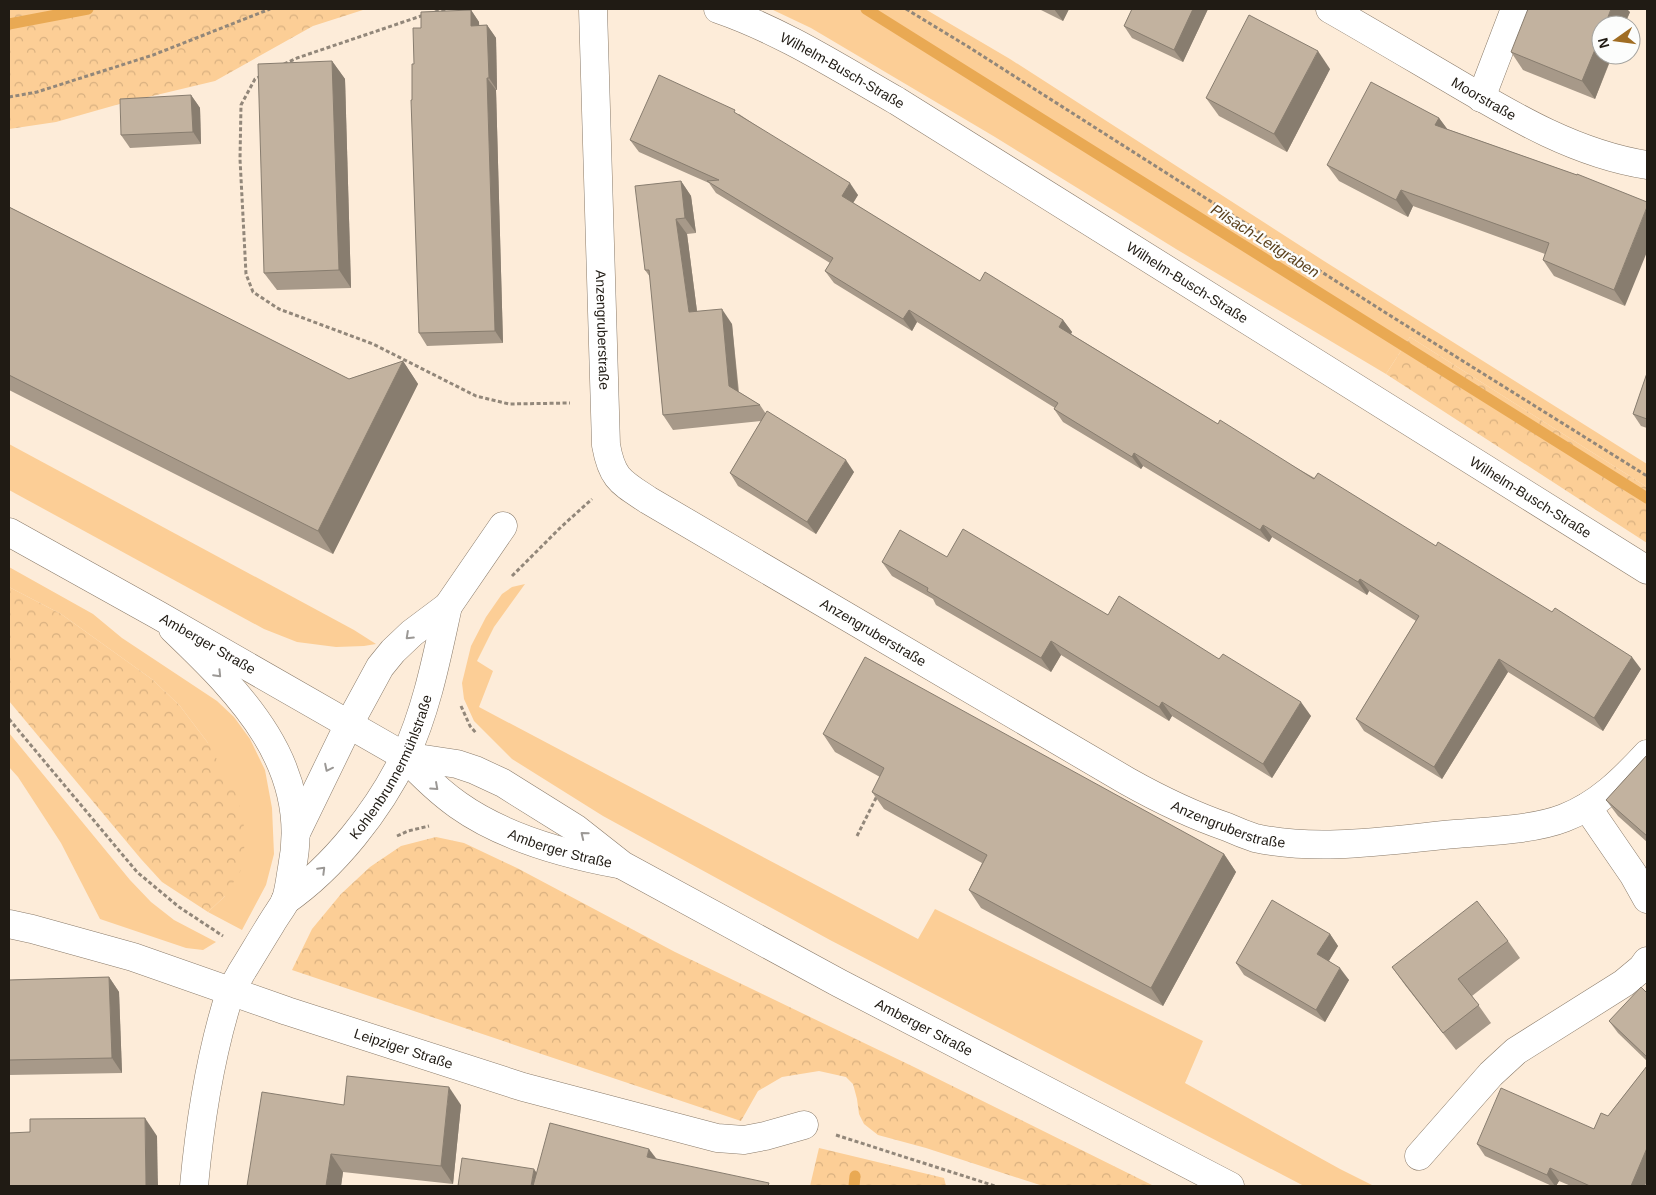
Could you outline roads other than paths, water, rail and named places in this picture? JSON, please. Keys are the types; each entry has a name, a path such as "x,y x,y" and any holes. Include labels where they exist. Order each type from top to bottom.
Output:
{"street":[{"name":"Anzengruberstraße","path":"593,9 606,445 609,463 622,483 1127,781 1170,804 1254,837 1290,844 1328,844 1405,839 1527,827 1563,819 1587,807 1623,780 1647,754"},
{"name":"Wilhelm-Busch-Straße","path":"718,9 744,18 776,33 897,101 1647,570"},
{"name":"Moorstraße","path":"1330,9 1528,124 1582,148 1624,162 1647,165"},
{"path":"1481,98 1515,9"},
{"name":"Kohlenbrunnermühlstraße","path":"296,833 368,686 380,667 412,633 448,606 503,526"},
{"name":"Amberger Straße","path":"9,532 404,756 432,785 470,813 547,848 571,855 622,865"},
{"name":"Kohlenbrunnermühlstraße","path":"285,901 326,867 366,819 404,756 416,728 448,606"},
{"name":"Kohlenbrunnermühlstraße","path":"158,615 229,684 259,722 276,751 290,785 295,811 294,860 285,901 231,991 213,1057 199,1129 194,1186"},
{"name":"Amberger Straße","path":"404,756 457,764 481,772 503,783 575,828 622,865 838,983 1230,1186"},
{"path":"1587,807 1633,874 1647,899"},
{"name":"Leipziger Straße","path":"9,924 133,957 287,1011 523,1087 717,1138 744,1140 804,1125"},
{"path":"1419,1156 1491,1074 1516,1051 1624,982 1642,968 1647,961"}],"waterway":[{"name":"Pilsach-Leitgraben","path":"9,24 88,9"},
{"name":"Pilsach-Leitgraben","path":"866,9 1647,498"},
{"path":"854,1186 855,1176"}]}
